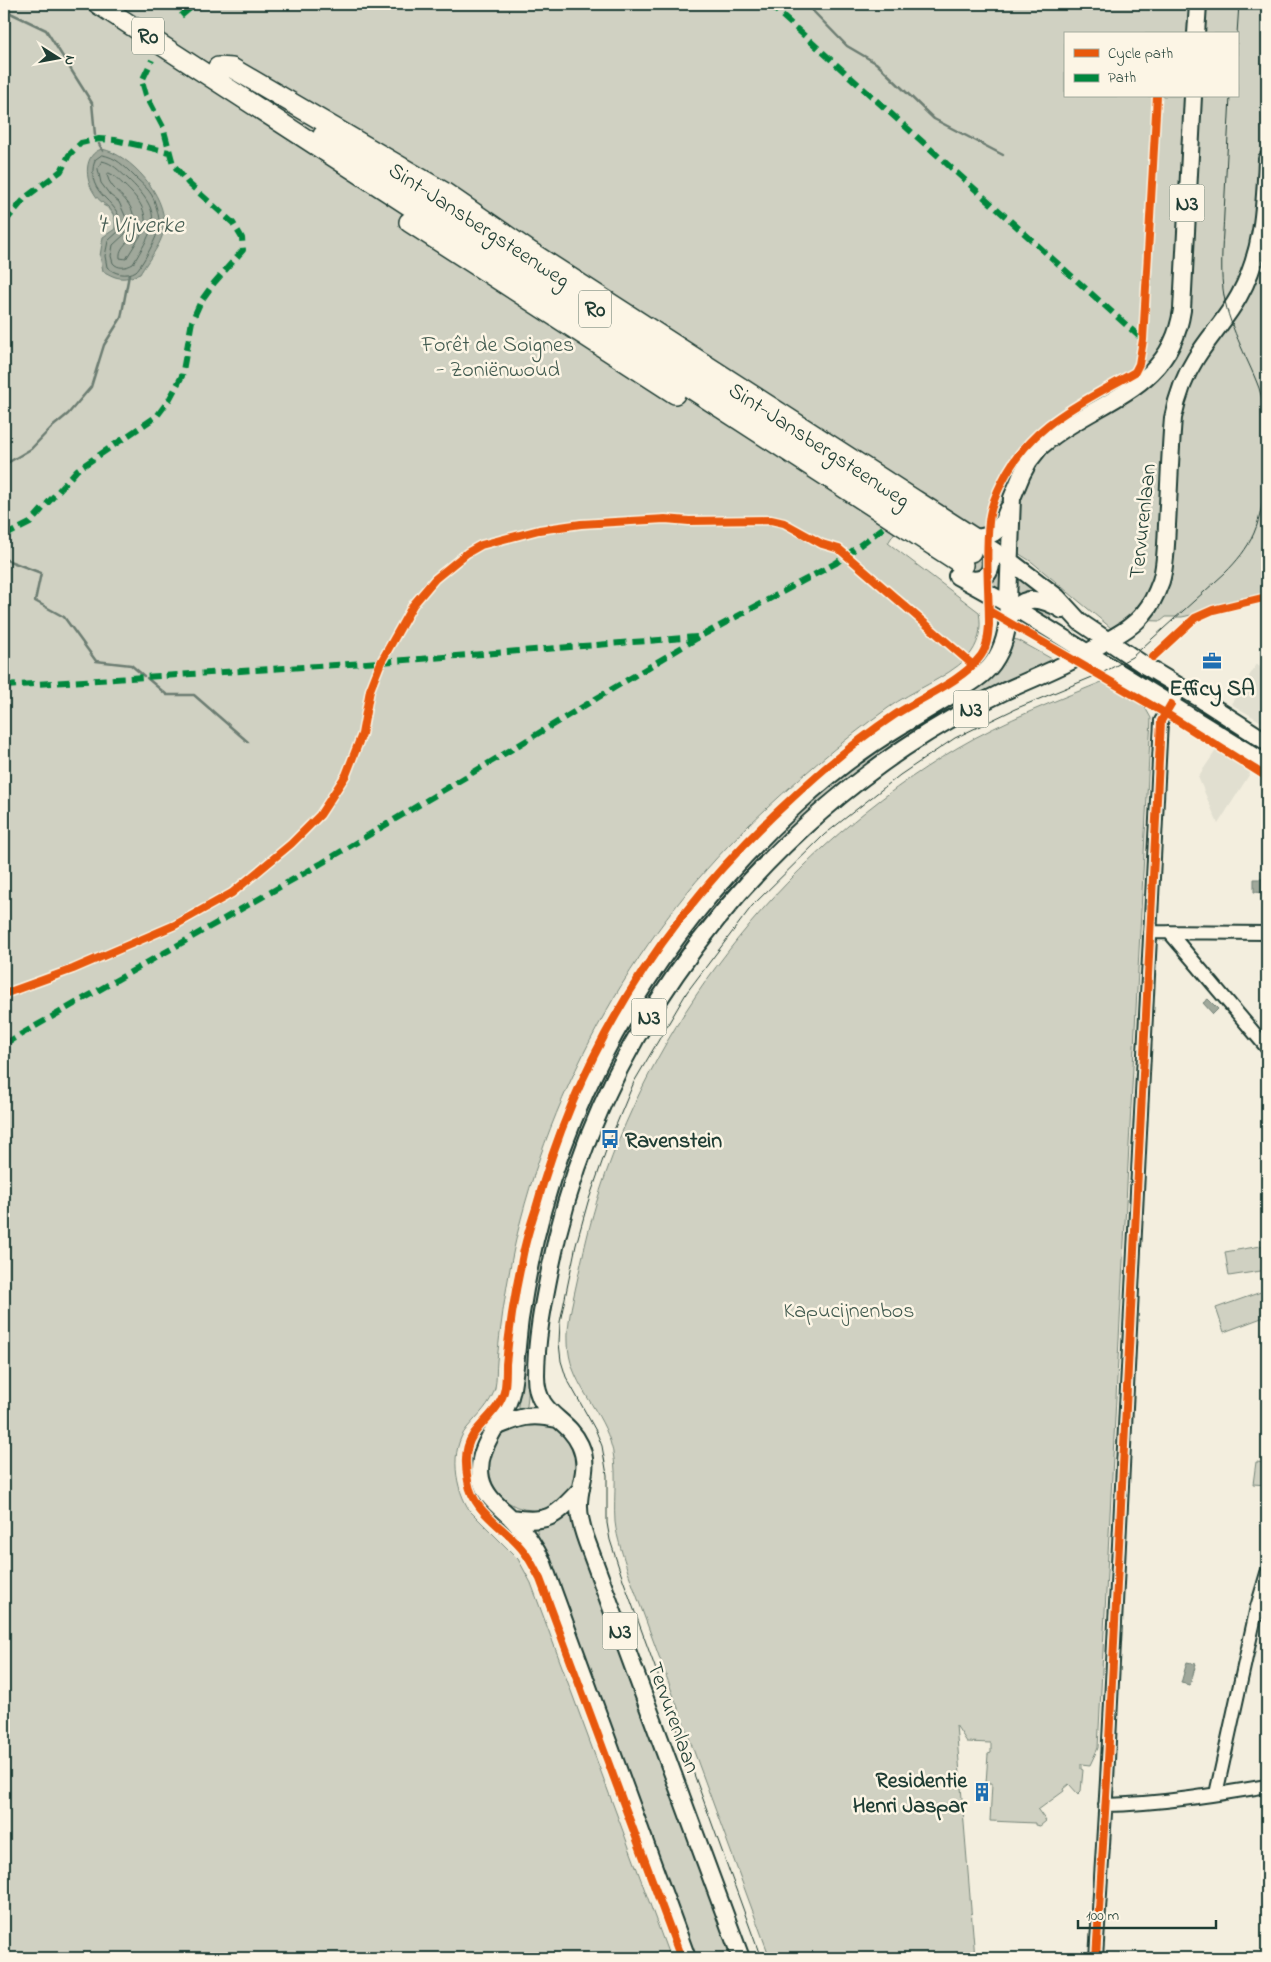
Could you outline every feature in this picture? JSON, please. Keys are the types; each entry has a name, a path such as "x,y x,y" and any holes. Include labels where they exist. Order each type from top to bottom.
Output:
{"highway":[{"name":"Sint-Jansbergsteenweg","path":"98,4 970,555"},
{"name":"Sint-Jansbergsteenweg","path":"119,4 970,555"}],"main road":[{"path":"1196,32 1198,4"},
{"name":"N3","path":"687,1958 542,1561 532,1543 511,1518 488,1496 481,1481 479,1464 482,1451 505,1411 512,1392 521,1315 535,1239 548,1190 573,1122 598,1065 648,978 698,907 746,853 798,804 852,759 898,727 984,674 995,661 1006,634 1011,606 1012,498 1022,474 1040,447 1062,429 1138,384 1158,366 1166,356 1176,337 1182,310 1193,98"},
{"name":"Tervurenlaan","path":"740,1958 587,1542 578,1506 585,1474 584,1458 579,1442 570,1430 544,1407 539,1395 536,1379 541,1317 555,1243 569,1193 600,1109 617,1073 670,982 716,920 762,867 808,823 862,779 906,747 999,694 1088,654 1135,622 1151,603 1162,578 1172,428 1177,400 1196,358 1232,309 1251,273 1260,244 1266,201 1267,159"},
{"path":"970,555 986,537 996,533 1002,525 1012,498"},
{"path":"970,555 1010,561 1057,597 1080,622"},
{"path":"970,555 1011,606 1267,764"},
{"path":"1011,606 1041,599 1050,603 1267,742"},
{"path":"1132,657 1132,636 1135,622"},
{"path":"496,1427 510,1420 527,1416 557,1419"},
{"path":"511,1518 536,1520 552,1516 566,1506 582,1489"}],"street":[{"path":"1096,1958 1161,721 1181,688"},
{"path":"1150,932 1267,933"},
{"path":"1169,932 1267,1048"},
{"path":"1216,1794 1262,1611 1267,1573"},
{"path":"1105,1805 1124,1805 1267,1786"}],"shaded area":[{"path":"1257,664 1267,675 1267,721 1265,724 1231,704"},
{"path":"1217,749 1251,772 1218,824 1198,777"}],"green space":[{"name":"Forêt de Soignes - Zoniënwoud","path":"4,4 1267,4 1267,598 1182,617 1166,617 1161,621 1127,620 1111,628 1032,562 921,491 888,543 979,612 980,631 974,648 967,658 958,665 888,708 834,749 749,825 706,869 667,918 630,971 598,1026 569,1084 545,1143 525,1203 507,1287 495,1388 487,1405 461,1437 456,1458 458,1481 470,1511 518,1559 531,1583 670,1958 4,1958","holes":["103,205 164,226 115,229 113,215"]},
{"path":"1016,624 1023,624 1067,649 1067,654 1062,657 1014,631"},
{"path":"1011,639 1018,640 1052,659 1052,663 1021,676 790,831 607,1082 531,1365 527,1406 525,1409 520,1409 518,1406 533,1275 559,1176 606,1060 680,940 779,828 851,768 931,714 982,685"},
{"name":"Kapucijnenbos","path":"1109,679 1138,695 1151,718 1098,1748 1090,1765 1081,1764 1081,1769 1083,1770 1081,1791 1078,1794 1069,1784 1063,1789 1064,1791 1038,1810 1046,1821 1040,1826 1035,1825 1035,1823 990,1821 992,1783 986,1783 988,1754 991,1753 991,1743 967,1742 956,1725 975,1958 770,1958 628,1572 615,1522 613,1451 605,1428 578,1381 569,1356 570,1314 590,1226 600,1191 626,1123 658,1058 696,996 739,938 787,883 840,833 896,788 957,748 1012,719"},
{"path":"1267,1245 1267,1270 1229,1276 1225,1252"},
{"path":"1261,1292 1267,1309 1267,1316 1224,1332 1216,1308"},
{"path":"533,1422 550,1425 564,1435 574,1449 577,1466 574,1483 564,1497 550,1507 533,1510 516,1507 502,1497 492,1483 489,1466 492,1449 502,1435 516,1425"},
{"path":"1256,1462 1267,1463 1267,1485 1253,1484"},
{"path":"568,1515 573,1520 734,1958 695,1958 537,1532 537,1527"}],"water":[{"name":"'t Vijverke","path":"102,149 124,159 145,178 159,202 163,214 164,226 159,245 140,274 130,277 121,278 103,271 100,256 103,237 115,229 115,219 111,210 96,196 91,188 88,175 91,156"},
{"path":"1254,879 1267,879 1267,893 1254,892"},
{"path":"1208,999 1218,1009 1213,1014 1203,1003"},
{"path":"1187,1662 1196,1664 1190,1685 1181,1683"}],"waterway":[{"path":"809,4 812,10 847,46 876,63 934,119 1003,155"},
{"path":"4,10 46,30 92,103 95,135"},
{"path":"99,144 103,151"},
{"path":"4,465 31,449 51,428 68,414 91,387 104,345 121,318 129,275"},
{"path":"4,559 41,573 35,601 64,617 96,661 131,665 144,676"},
{"path":"147,678 167,695 194,695 248,742"}],"tunnel":[{"path":"971,552 1051,606"},
{"path":"963,565 1058,625"}],"tram line":[{"path":"1237,32 1239,4"},
{"path":"761,1958 610,1540 607,1523 607,1475 602,1446 596,1431 566,1377 561,1361 559,1343 560,1322 576,1245 588,1202 609,1142 634,1082 687,992 752,906 824,835 900,775 955,738 1015,709 1102,673 1132,657 1225,573 1248,544 1254,533 1263,501 1267,441 1263,403 1259,388 1233,327 1223,289 1222,251 1230,98"}],"marked path":[{"path":"181,16 195,4"},
{"path":"769,4 1143,340"},
{"path":"4,536 30,523 77,470 157,416 169,400 182,376 192,321 201,301 243,250 242,238 233,223 188,183 173,164 163,127 146,95 142,81 152,60"},
{"path":"4,223 26,197 61,171 69,155 81,143 99,139 115,140 169,152"},
{"path":"4,1044 322,863 699,637 836,563 883,528"},
{"path":"4,686 381,662 697,637"}],"cycle path":[{"path":"681,1958 540,1579 518,1544 483,1512 476,1503 471,1493 467,1475 466,1457 468,1446 473,1435 496,1407 503,1394 510,1327 524,1250 555,1149 577,1092 604,1037 634,985 668,935 705,888 747,842 791,799 869,733 896,714 952,682 979,658 988,638 987,547 990,517 1002,482 1027,445 1042,430 1077,405 1135,372 1139,364 1143,340 1157,98"},
{"path":"4,994 73,969 175,925 232,893 291,844 320,815 346,775 362,734 370,690 381,662 413,605 435,579 467,553 481,545 539,530 581,524 665,519 689,521 771,520 784,523 822,544 839,549 973,665"},
{"path":"1153,657 1195,618 1213,610 1267,597"},
{"path":"989,611 1170,716 1267,777"},
{"path":"1096,1958 1107,1780 1161,721 1171,704"}],"place":[{"name":"Efficy SA","path":"1212,661"},
{"name":"Ravenstein","path":"610,1139"},
{"name":"Residentie Henri Jaspar","path":"982,1792"}]}
